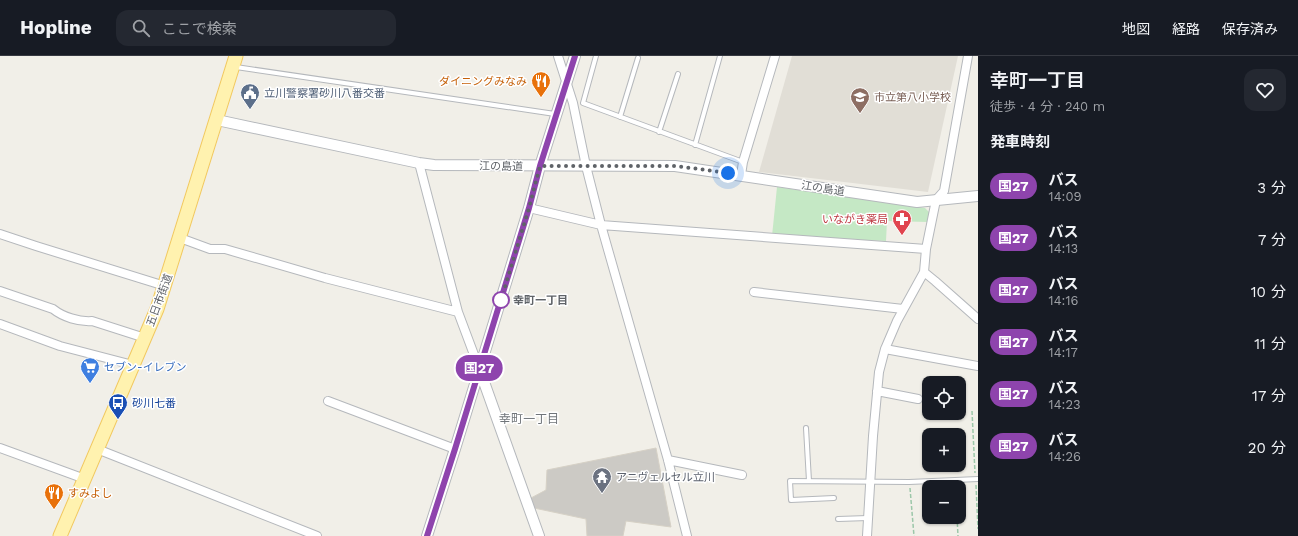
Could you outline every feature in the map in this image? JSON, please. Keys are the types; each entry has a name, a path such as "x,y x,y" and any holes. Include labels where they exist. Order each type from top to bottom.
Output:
{"main road":[{"name":"五日市街道","path":"60,536 145,338 165,286 235,61"}],"street":[{"path":"558,56 573,103 586,166 601,225 668,460 687,536"},
{"path":"427,536 575,56"},
{"path":"741,175 743,162 775,56"},
{"path":"867,536 879,372 890,336 924,272 926,249 936,200 944,191 968,56"},
{"name":"江の島道","path":"217,120 434,165 676,166 917,202 978,196"},
{"path":"419,163 458,312 539,536"},
{"path":"529,208 601,225 926,249"},
{"path":"0,234 165,286"},
{"path":"180,238 210,249 225,249 325,278 458,312"},
{"path":"924,272 978,319"},
{"path":"0,291 53,309 59,313 85,322 92,321 145,338"},
{"path":"754,292 904,309"},
{"path":"0,324 60,346 133,365"},
{"path":"885,349 978,366"},
{"path":"877,391 918,399"},
{"path":"328,401 455,449"},
{"path":"0,448 85,479"},
{"path":"97,450 317,536"},
{"path":"668,460 742,475"}],"lane":[{"path":"596,56 583,103 743,162"},
{"path":"695,145 720,56"},
{"path":"620,117 638,58"},
{"path":"235,61 556,114"},
{"path":"659,132 678,74"},
{"path":"806,428 809,481"},
{"path":"834,498 791,500 790,481 909,482 977,479"},
{"path":"838,519 868,518"}],"path":[{"path":"972,411 977,479 978,529"},
{"path":"909,482 914,536"},
{"path":"957,524 958,536"}],"shaded area":[{"name":"市立第八小学校","path":"792,56 958,56 928,192 759,172"}],"green space":[{"path":"777,187 925,208 930,213 928,222 887,221 886,241 772,236"}],"building":[{"name":"アニヴェルセル立川","path":"656,448 671,527 626,521 623,536 587,536 586,519 534,508 531,498 546,490 547,470"}],"bus line":[{"name":"国27","path":"427,536 575,56"}],"place":[{"name":"ダイニングみなみ","path":"541,98"},
{"name":"立川警察署砂川八番交番","path":"250,110"},
{"name":"市立第八小学校","path":"860,114"},
{"name":"いながき薬局","path":"902,236"},
{"name":"幸町一丁目","path":"501,300"},
{"name":"セブン-イレブン","path":"90,384"},
{"name":"砂川七番","path":"118,420"},
{"name":"アニヴェルセル立川","path":"602,494"},
{"name":"すみよし","path":"54,510"}],"district":[{"name":"幸町一丁目","path":"529,419"}],"route":[{"path":"501,300 540,166 676,166 728,173"}]}
